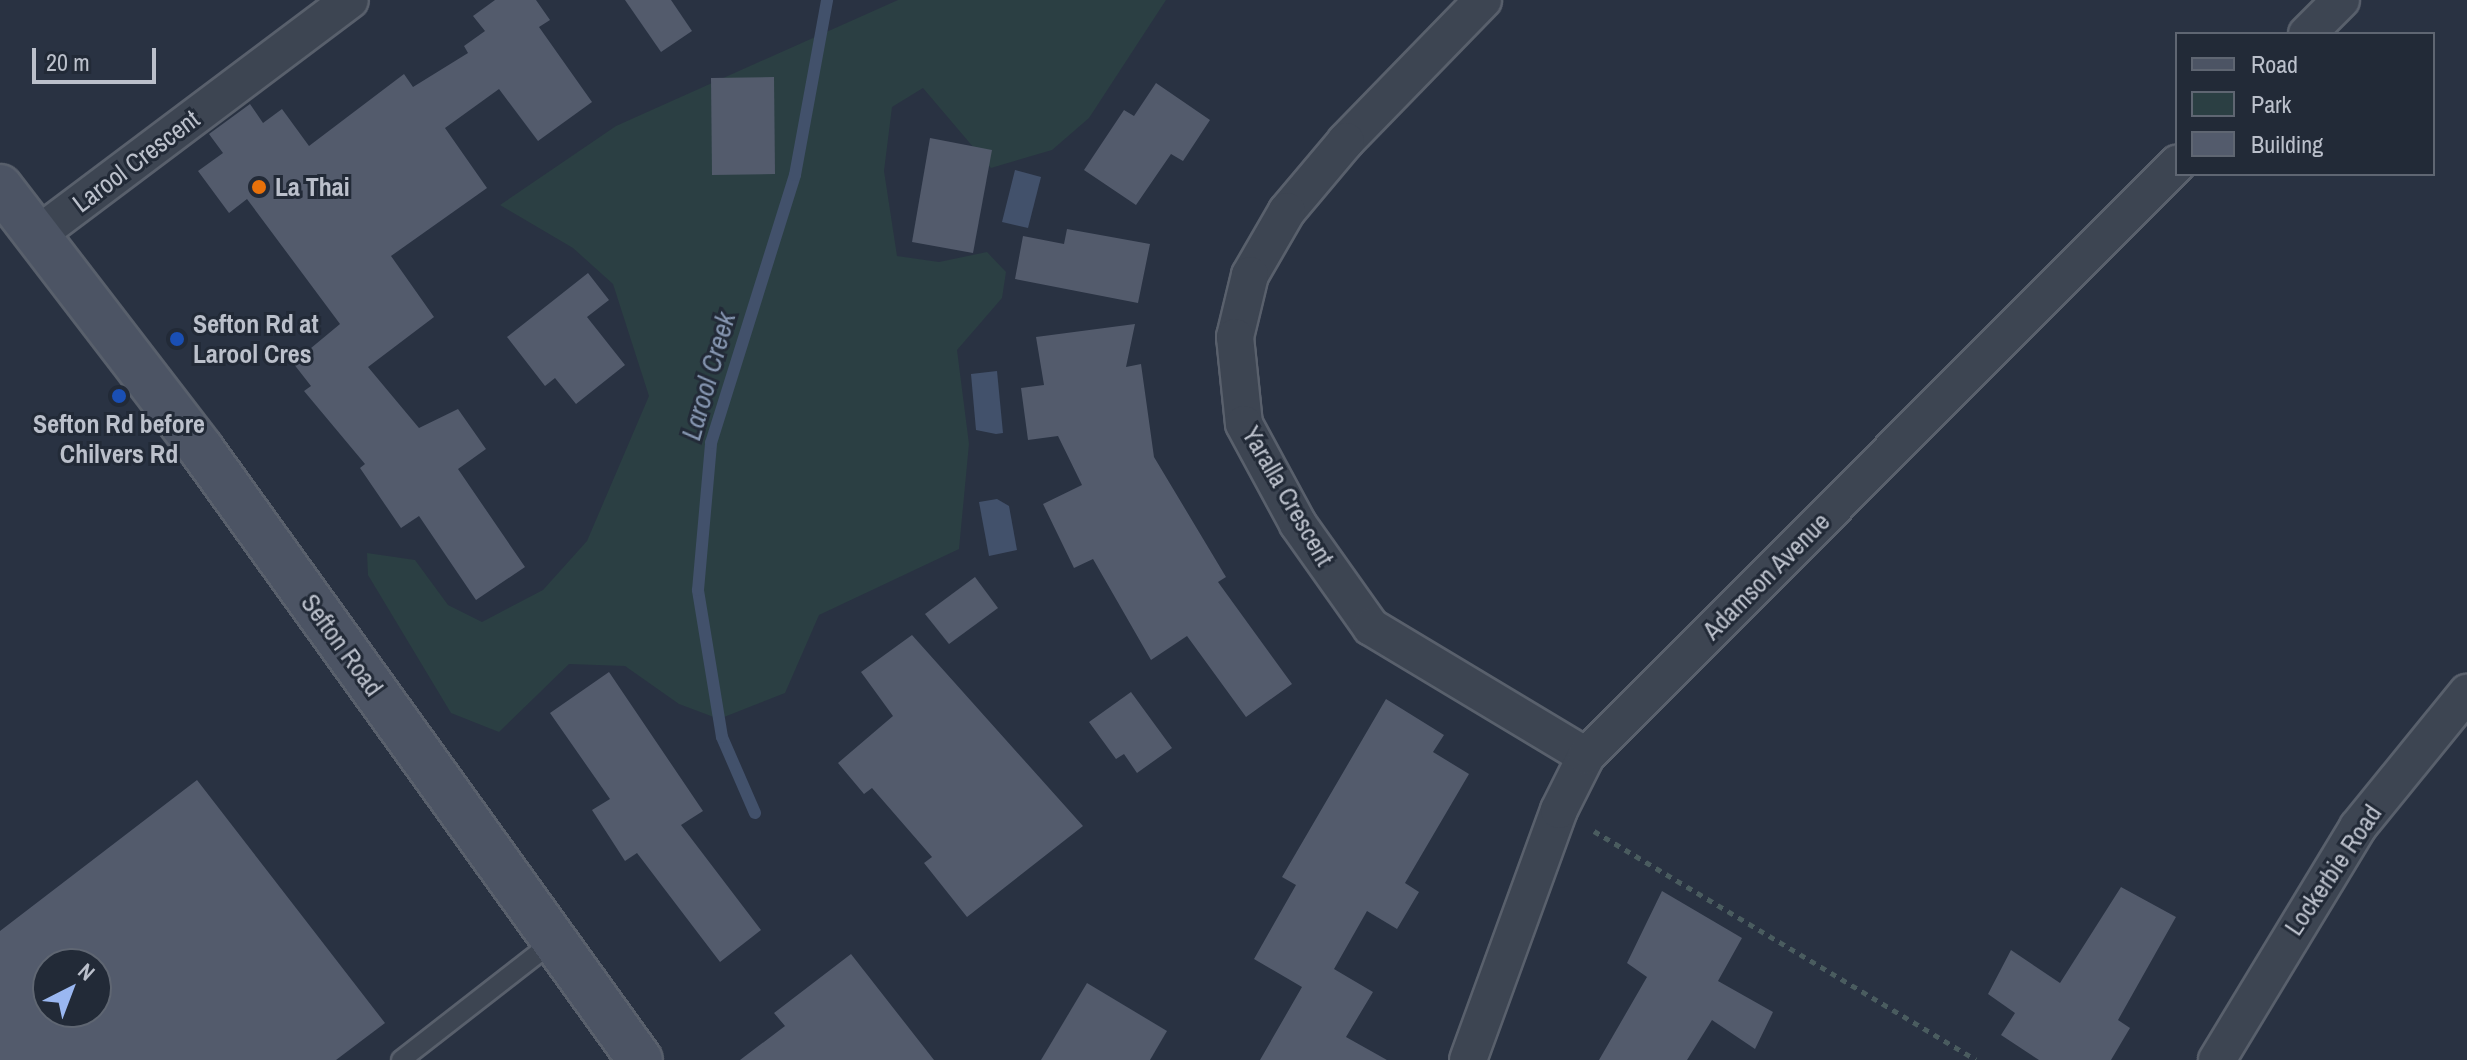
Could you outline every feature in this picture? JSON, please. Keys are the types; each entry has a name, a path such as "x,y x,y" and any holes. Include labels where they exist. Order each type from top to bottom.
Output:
{"street":[{"name":"Larool Crescent","path":"37,235 350,0"},
{"name":"Yaralla Crescent","path":"1483,0 1327,164 1287,211 1250,275 1235,337 1244,424 1298,524 1371,627 1586,756"},
{"path":"2309,32 2341,0"},
{"name":"Adamson Avenue","path":"1468,1060 1559,810 1586,756 2175,166"},
{"name":"Sefton Road","path":"0,187 640,1060"},
{"name":"Sefton Road","path":"0,211 37,235"},
{"name":"Lockerbie Road","path":"2217,1060 2358,827 2467,693"}],"lane":[{"path":"401,1060 554,941"}],"path":[{"path":"1559,810 1976,1060"}],"green space":[{"path":"898,0 1166,0 1089,118 1052,150 991,168 923,88 892,107 884,171 897,256 939,262 987,252 1006,272 1002,298 957,350 969,444 959,549 819,615 785,693 719,719 679,704 625,666 569,664 499,732 451,713 368,575 367,553 415,560 448,605 482,622 543,590 587,541 649,396 613,284 573,248 500,205 616,126"}],"water":[{"path":"1015,170 1041,177 1028,228 1002,222"},
{"path":"997,371 1003,433 996,434 976,430 971,374"},
{"path":"997,499 1009,506 1017,550 989,556 979,502"}],"building":[{"path":"495,0 536,0 550,20 539,27 592,102 538,141 499,89 445,128 487,188 391,256 434,317 368,367 419,428 458,409 486,449 458,469 525,567 476,600 419,516 401,528 360,468 365,464 304,391 311,386 293,363 340,324 247,199 229,213 198,171 223,153 209,134 250,104 263,123 282,109 309,146 404,74 413,87 468,53 464,46 485,31 473,16"},
{"path":"625,0 671,0 692,31 661,52"},
{"path":"774,77 775,174 712,175 711,78"},
{"path":"1156,83 1210,120 1183,161 1171,154 1136,205 1084,170 1124,110 1134,116"},
{"path":"930,138 992,150 973,253 912,242"},
{"path":"1067,229 1150,244 1138,303 1015,279 1023,236 1064,244"},
{"path":"588,273 609,300 587,317 625,365 576,404 555,378 545,386 507,337"},
{"path":"1135,324 1126,367 1141,364 1154,457 1226,577 1218,582 1292,684 1246,717 1187,636 1151,660 1093,559 1074,568 1043,504 1082,485 1058,436 1028,440 1021,388 1044,385 1036,337"},
{"path":"975,577 998,608 949,644 925,614"},
{"path":"912,635 1083,826 967,917 924,863 932,857 872,788 864,794 838,763 893,716 861,672"},
{"path":"609,672 703,811 681,825 761,930 720,962 637,853 625,861 592,810 610,799 550,713"},
{"path":"1131,692 1172,748 1137,773 1124,754 1116,759 1089,722"},
{"path":"1386,699 1444,735 1433,752 1469,774 1405,883 1419,892 1397,929 1367,911 1334,969 1373,992 1346,1037 1387,1060 1260,1060 1302,987 1254,959 1296,885 1282,877"},
{"path":"197,780 385,1023 336,1060 0,1060 0,931"},
{"path":"2121,887 2176,917 2118,1020 2130,1028 2111,1060 2039,1060 2001,1035 2015,1013 1988,994 2011,950 2060,983"},
{"path":"1662,891 1742,938 1718,981 1773,1012 1755,1049 1712,1020 1687,1060 1599,1060 1647,977 1627,963"},
{"path":"851,954 934,1060 740,1060 785,1026 774,1013"},
{"path":"1087,983 1167,1031 1150,1060 1041,1060"}],"waterway":[{"name":"Larool Creek","path":"755,813 722,737 698,590 711,443 795,175 827,0"}],"place":[{"name":"La Thai","path":"259,187"},
{"name":"Sefton Rd at Larool Cres","path":"177,339"},
{"name":"Sefton Rd before Chilvers Rd","path":"119,396"}]}
